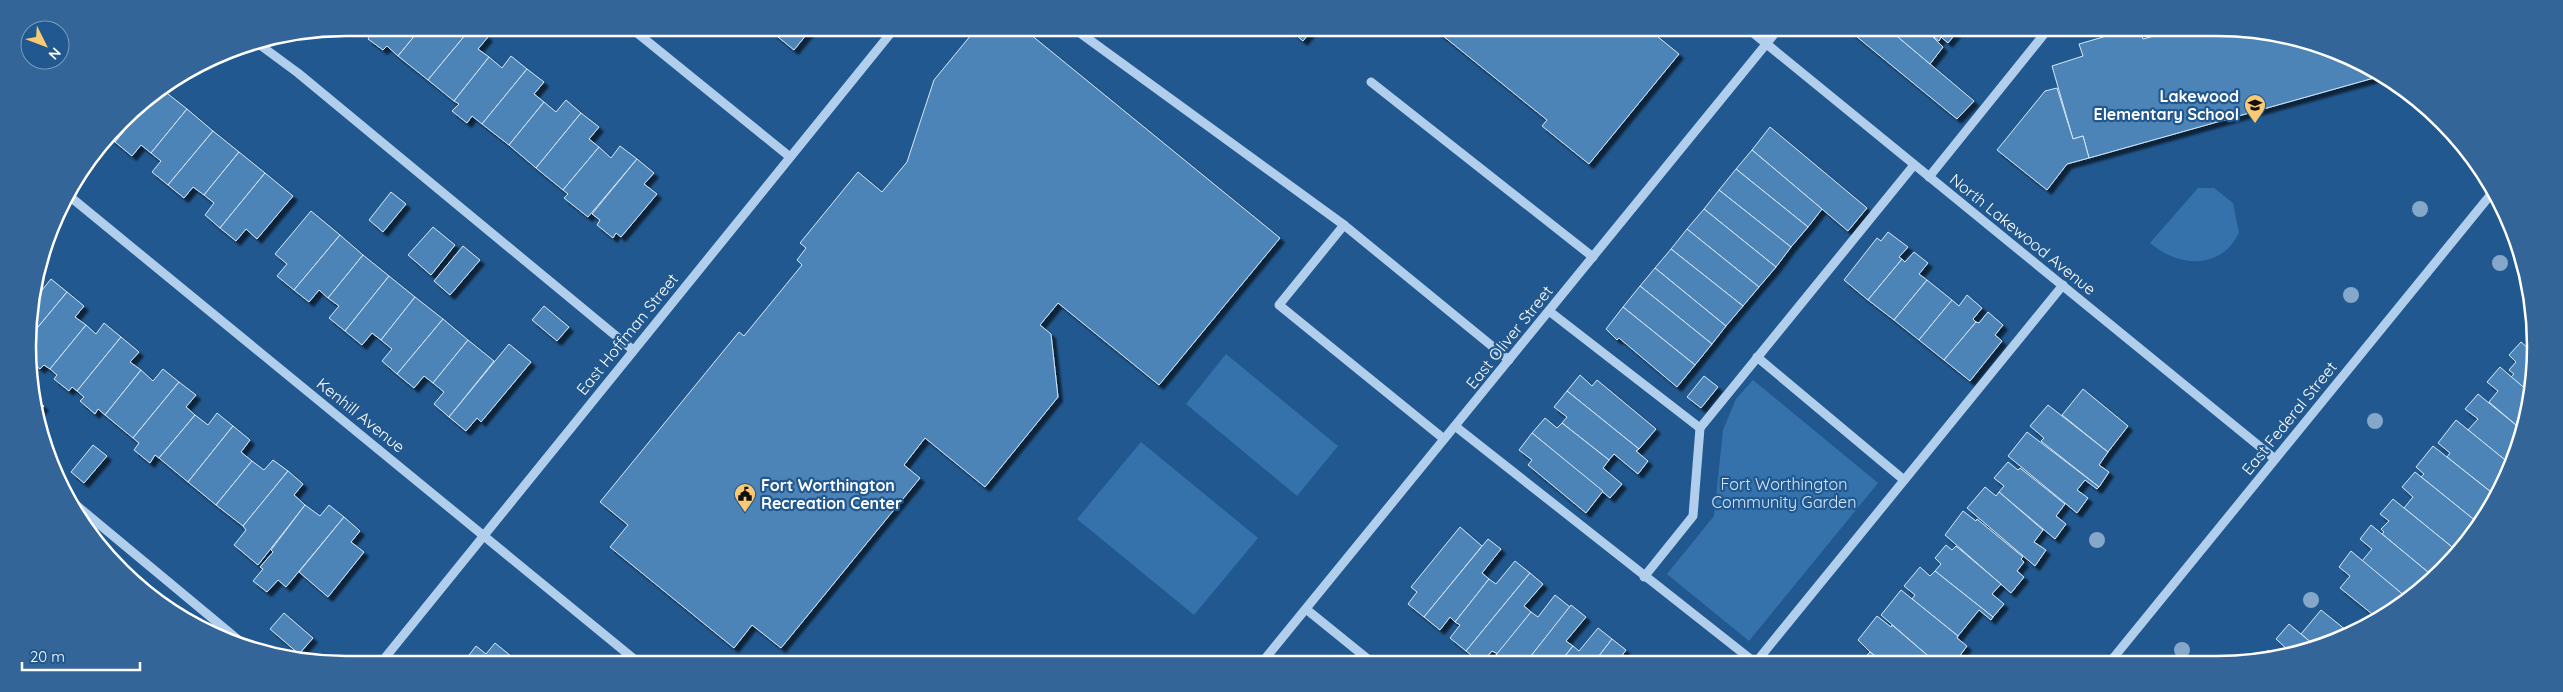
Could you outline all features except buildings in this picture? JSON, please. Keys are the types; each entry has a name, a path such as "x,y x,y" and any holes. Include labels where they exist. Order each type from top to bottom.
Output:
{"street":[{"path":"641,36 790,158"},
{"name":"East Hoffman Street","path":"386,656 888,36"},
{"path":"1084,36 1344,225 1509,360"},
{"name":"North Lakewood Avenue","path":"1757,36 2275,459"},
{"name":"East Oliver Street","path":"1267,656 1773,36"},
{"path":"1929,177 2043,36"},
{"path":"264,48 305,79 633,350"},
{"path":"1371,82 1593,257"},
{"path":"1644,577 1693,516 1700,428 1914,164"},
{"name":"East Federal Street","path":"2115,656 2488,197"},
{"name":"Kenhill Avenue","path":"73,200 630,656"},
{"path":"1344,225 1279,305 1444,439"},
{"path":"1762,656 2062,286"},
{"path":"1549,311 1700,428"},
{"path":"1757,357 1904,480"},
{"path":"1454,426 1747,656"},
{"path":"85,512 230,633"},
{"path":"1306,609 1364,656"}],"green space":[{"path":"2198,188 2214,188 2233,203 2239,233 2229,247 2216,257 2197,261 2177,258 2150,243"},
{"path":"1226,354 1338,446 1297,496 1186,404"},
{"name":"Fort Worthington Community Garden","path":"1753,380 1878,483 1749,641 1667,574 1714,516 1723,430 1736,399"},
{"path":"1141,442 1258,538 1194,615 1077,519"}],"place":[{"name":"Lakewood Elementary School","path":"2255,124"},
{"name":"Fort Worthington Recreation Center","path":"745,513"}]}
